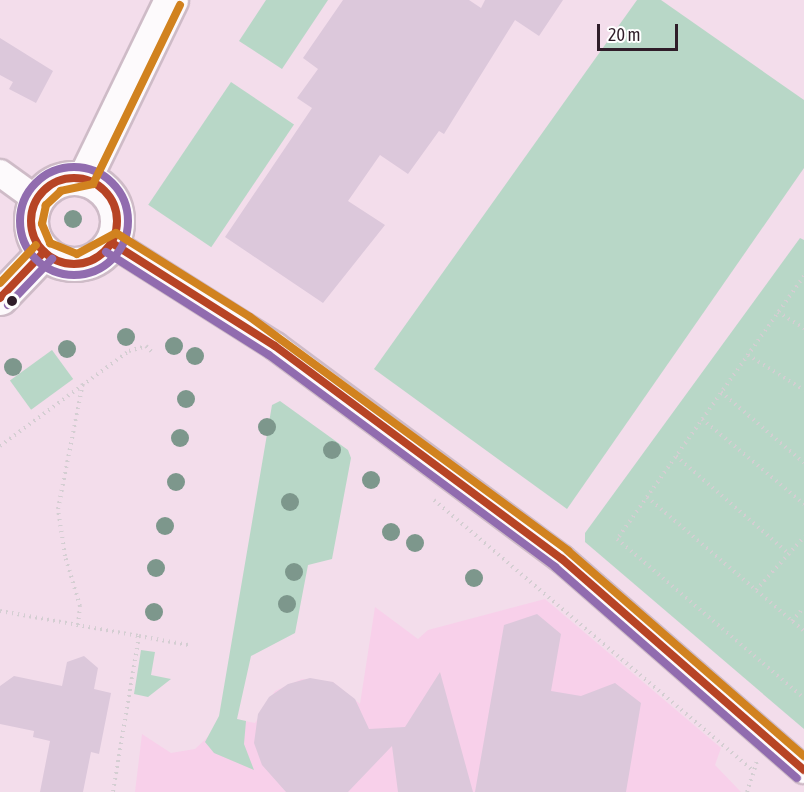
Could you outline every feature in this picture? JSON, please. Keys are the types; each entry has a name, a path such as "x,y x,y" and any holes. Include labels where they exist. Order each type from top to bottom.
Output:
{"street":[{"path":"84,178 171,0"},
{"path":"0,173 36,199"},
{"path":"84,178 115,204 112,243 92,261 78,264 44,252 31,225 36,199 57,181 84,178"},
{"path":"112,243 275,346 562,559 804,770"},
{"path":"0,298 44,252"}],"path":[{"path":"804,276 617,539 804,698"},
{"path":"778,312 804,328"},
{"path":"0,446 83,383 138,346 153,352"},
{"path":"748,355 804,390"},
{"path":"78,625 80,606 64,556 58,509 83,383"},
{"path":"721,392 804,463"},
{"path":"702,419 804,504"},
{"path":"676,456 789,554"},
{"path":"427,494 751,769"},
{"path":"646,497 804,631"},
{"path":"756,590 804,537"},
{"path":"792,621 804,607"},
{"path":"0,611 188,645"},
{"path":"113,792 139,636"}],"shaded area":[{"path":"545,599 721,748 715,765 741,792 135,792 142,734 171,753 195,749 213,732 219,716 255,723 275,691 302,679 333,682 360,704 375,607 418,639 428,630"}],"green space":[{"path":"266,0 328,0 282,69 239,41"},
{"path":"637,0 661,0 804,100 804,168 567,509 374,369"},
{"path":"231,82 294,124 211,247 148,205"},
{"path":"800,238 804,240 804,729 585,542 585,533"},
{"path":"52,350 73,379 31,410 10,381"},
{"path":"280,401 348,450 351,458 332,559 308,565 295,633 251,656 237,719 246,721 244,744 254,770 214,753 205,742 219,716 272,405"},
{"path":"141,650 155,652 151,675 171,679 148,697 134,694"}],"building":[{"path":"343,0 469,0 481,8 485,0 563,0 539,36 515,20 444,134 439,131 408,174 380,155 348,201 385,225 323,303 225,237 312,108 297,98 318,69 303,58"},
{"path":"0,38 53,71 36,103 9,89 13,82 0,75"},
{"path":"537,614 561,634 551,691 581,696 615,683 641,703 626,792 475,792 504,625"},
{"path":"84,656 98,668 94,689 111,693 99,754 91,752 83,792 40,792 50,741 33,737 34,731 0,724 0,686 14,676 62,686 67,662"},
{"path":"440,672 473,792 398,792 392,746 348,792 286,792 262,765 254,743 258,714 269,697 288,684 310,678 333,682 355,699 369,729 405,727"}],"transit line":[{"path":"180,5 93,184 61,191 46,205 42,224 50,243 77,254 116,233 250,317 568,551 804,756"},
{"path":"74,167 95,171 112,183 124,200 128,221 124,242 112,259 95,271 74,275 53,271 36,259 24,242 20,221 24,200 36,183 53,171 74,167"},
{"path":"74,178 91,181 105,190 114,204 117,221 114,238 105,252 91,261 74,264 57,261 43,252 34,238 31,221 34,204 43,190 57,181 74,178"},
{"path":"112,243 275,346 562,559 804,770"},
{"path":"0,283 36,245"},
{"path":"0,298 44,252"},
{"path":"106,252 269,355 555,567 797,778"},
{"path":"8,305 52,259"}]}
